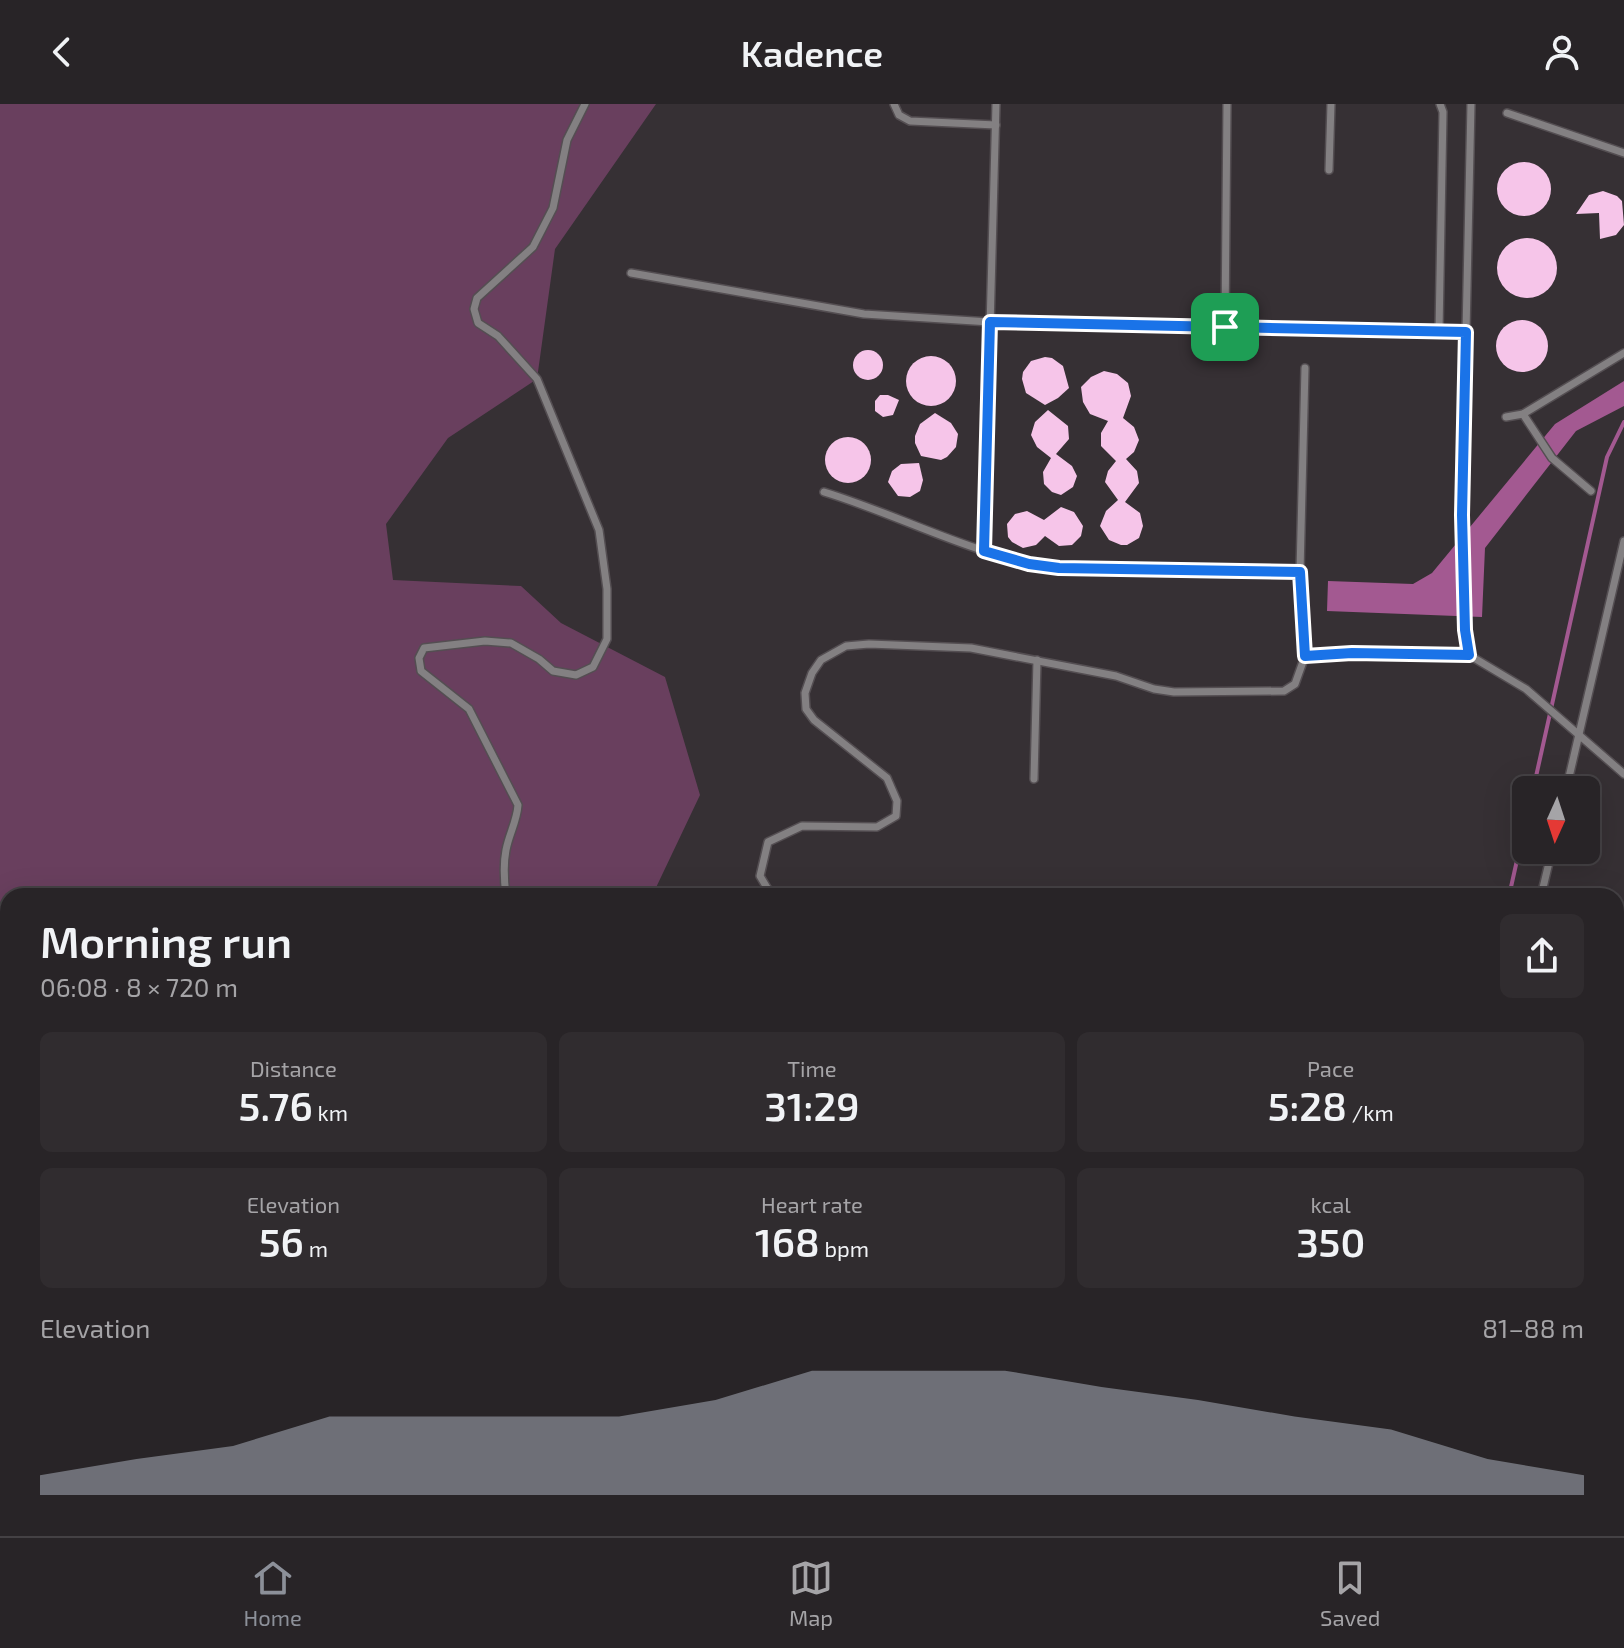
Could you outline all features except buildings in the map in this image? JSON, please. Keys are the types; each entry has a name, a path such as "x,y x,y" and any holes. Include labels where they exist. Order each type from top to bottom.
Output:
{"lane":[{"path":"505,888 507,847 517,820 518,805 469,709 447,688 421,671 419,658 424,648 485,641 511,643 553,671 576,675 593,667 607,639 607,589 599,530 537,379 498,336 478,323 474,309 477,298 533,247 553,208 567,140 585,104"},
{"path":"894,104 899,115 910,121 996,125"},
{"path":"984,551 996,104"},
{"path":"1225,327 1227,104"},
{"path":"1329,170 1331,104"},
{"path":"1439,331 1443,112 1440,104"},
{"path":"1469,655 1465,630 1462,515 1471,104"},
{"path":"1507,113 1624,153"},
{"path":"631,273 864,314 990,322 1466,332"},
{"path":"1506,417 1523,414 1624,353"},
{"path":"767,888 760,876 768,842 802,826 877,827 896,816 897,801 887,778 814,720 806,709 805,693 812,673 821,660 846,646 971,648 1116,676 1154,689 1174,692 1284,691 1295,684 1305,656 1300,572 1305,368"},
{"path":"1523,414 1552,458 1591,491"},
{"path":"824,492 984,551 1029,564 1059,568 1300,572"},
{"path":"1569,776 1624,541"},
{"path":"1305,656 1352,653 1469,655 1526,689 1624,774"},
{"path":"1034,779 1037,660"},
{"path":"1543,888 1549,864"}],"shaded area":[{"path":"0,104 656,104 555,249 537,379 448,438 386,524 393,580 521,586 561,623 665,677 700,795 656,888 0,888"},
{"path":"1624,381 1624,406 1576,431 1485,548 1482,617 1327,611 1328,581 1413,584 1432,573 1555,424"}],"waterway":[{"path":"1536,776 1607,457 1624,422"},
{"path":"1511,888 1516,864"}],"route":[{"path":"990,322 1225,327 1466,332 1462,515 1465,630 1469,655 1352,653 1305,656 1300,572 1059,568 1029,564 984,551 990,322"}]}
